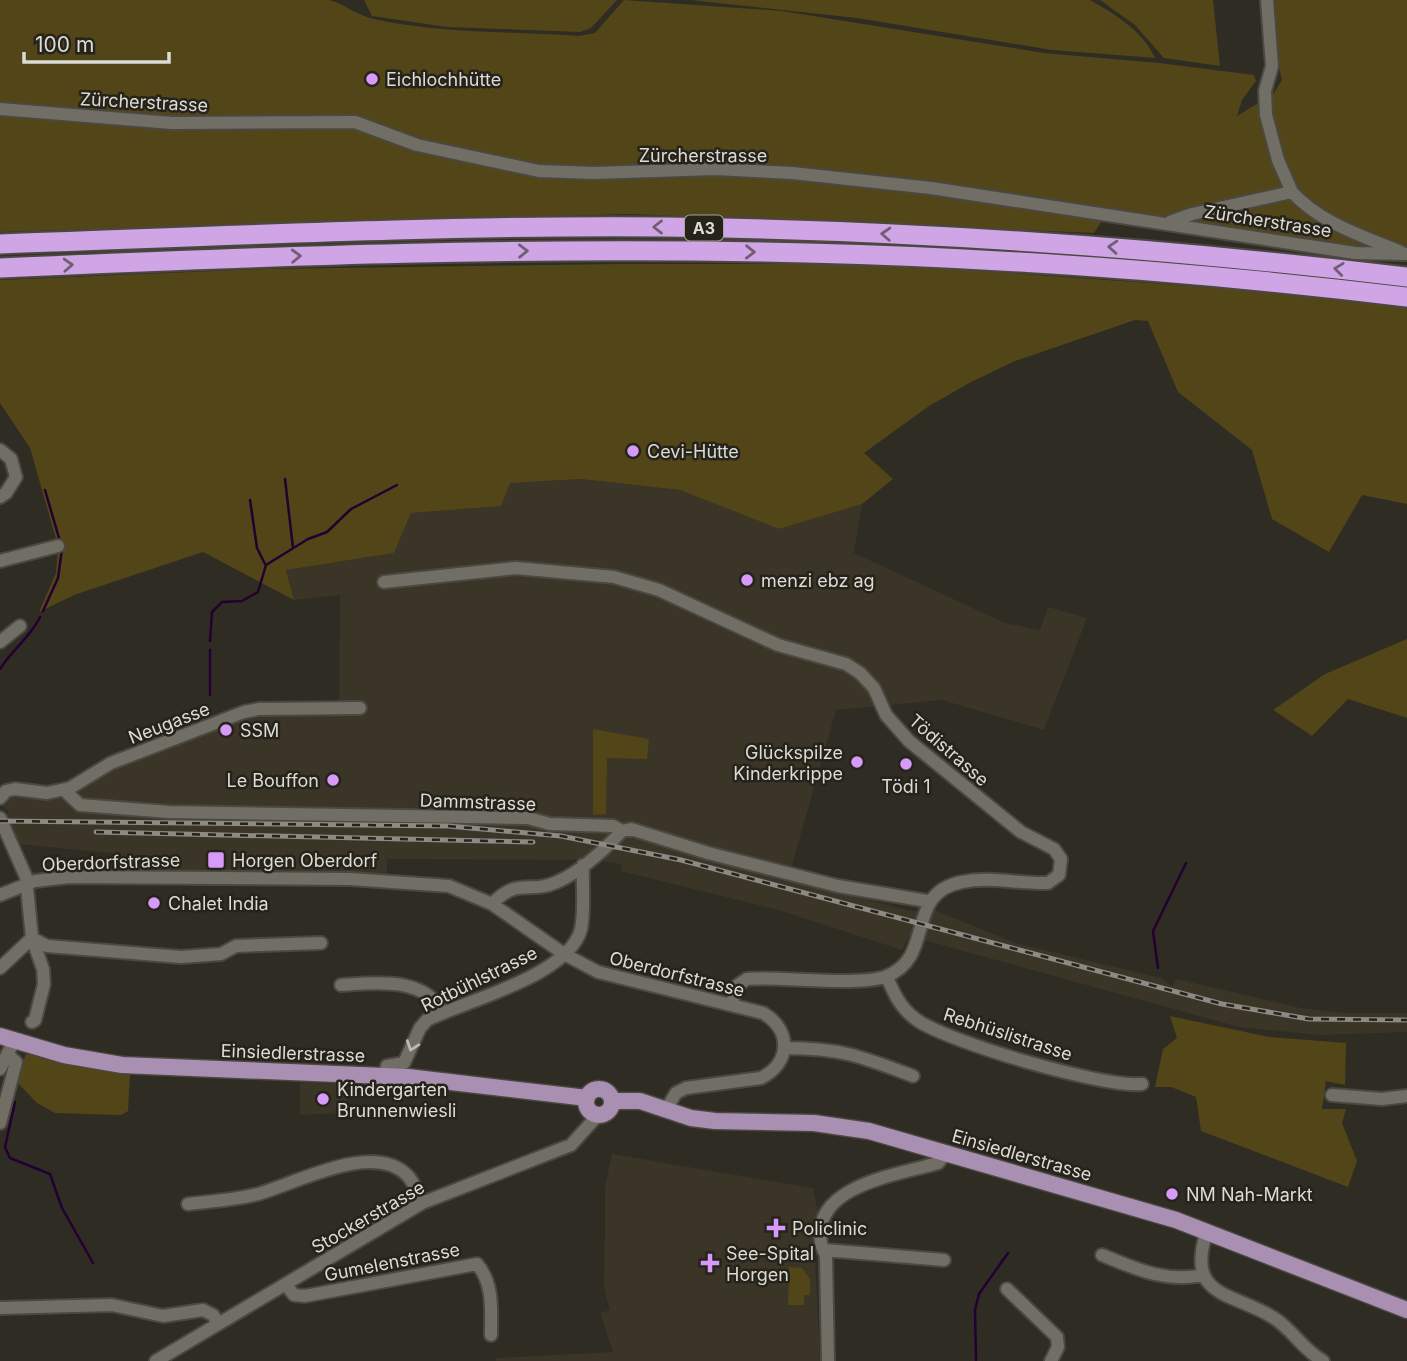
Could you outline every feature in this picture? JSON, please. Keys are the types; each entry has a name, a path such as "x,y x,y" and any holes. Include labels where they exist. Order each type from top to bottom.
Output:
{"highway":[{"name":"A3","path":"0,244 452,229 727,228 858,232 1120,248 1407,277"},
{"name":"A3","path":"0,268 461,252 805,253 1093,267 1407,297"}],"main road":[{"name":"Einsiedlerstrasse","path":"7,1044 134,1066 385,1075 587,1098"},
{"path":"599,1089 607,1091 613,1101 607,1113 598,1115 589,1109 587,1098 591,1092 599,1089"},
{"name":"Einsiedlerstrasse","path":"613,1101 629,1099 667,1108 691,1118 715,1121 814,1123 869,1130 1148,1211 1207,1231 1407,1310"}],"street":[{"path":"1267,0 1272,66 1265,91 1266,115 1278,160 1292,192 1305,207 1322,217 1407,254"},
{"name":"Zürcherstrasse","path":"0,109 172,123 355,122 417,145 539,171 594,173 715,169 792,173 931,188 1170,222 1355,253 1407,254"},
{"path":"1170,222 1192,214 1292,192"},
{"path":"0,450 11,459 16,477 6,494 0,497"},
{"path":"0,561 58,546"},
{"name":"Tödistrasse","path":"384,582 516,568 553,569 614,577 659,590 778,645 846,664 860,673 874,688 886,715 909,741 1020,832 1054,849 1061,859 1059,875 1048,883 990,879 960,882 927,901"},
{"path":"0,642 5,635 20,626"},
{"name":"Neugasse","path":"0,798 6,791 15,789 47,793 64,790 111,764 244,712 259,709 360,708"},
{"name":"Dammstrasse","path":"64,790 80,804 169,812 528,818 550,824 613,826 618,835 631,829 708,853 845,888 927,901"},
{"path":"0,818 28,883 32,938 43,969 44,984 36,1020 32,1022"},
{"path":"492,904 503,892 514,887 550,885 586,862 618,835"},
{"name":"Rotbühlstrasse","path":"385,1075 387,1066 404,1063 420,1028 442,1013 542,972 564,954 578,937 582,926 586,862"},
{"name":"Oberdorfstrasse","path":"0,895 28,883 69,877 350,880 449,886 492,904 564,954 598,972 772,1018 784,1036 786,1048"},
{"path":"731,1005 738,985 747,979 856,980 887,976 913,953 927,901"},
{"path":"32,938 47,946 181,957 220,954 236,946 321,943"},
{"path":"0,968 32,938"},
{"name":"Rebhüslistrasse","path":"887,976 894,995 904,1008 931,1028 1091,1079 1142,1084"},
{"path":"341,985 410,987 431,998 442,1013"},
{"path":"0,1069 7,1044"},
{"path":"0,1123 16,1062 7,1044"},
{"path":"667,1108 676,1093 686,1088 761,1078 778,1067 786,1048 852,1052 914,1076"},
{"path":"1332,1095 1382,1099 1407,1096"},
{"name":"Stockerstrasse","path":"156,1361 422,1203 571,1145 598,1115"},
{"path":"944,1260 825,1250 820,1245 824,1216 838,1196 938,1163 946,1153"},
{"path":"188,1204 218,1203 249,1196 364,1160 390,1164 404,1172 413,1182 422,1203"},
{"path":"1207,1231 1200,1253 1203,1275 1218,1293 1280,1322 1311,1354 1322,1361"},
{"path":"825,1250 828,1361"},
{"path":"1102,1255 1147,1273 1173,1279 1203,1275"},
{"name":"Gumelenstrasse","path":"285,1285 295,1295 305,1296 477,1264 486,1276 490,1295 491,1335"},
{"path":"1007,1289 1057,1337 1058,1347 1051,1361"},
{"path":"0,1308 112,1305 163,1316 203,1310 208,1311 218,1324"}],"shaded area":[{"path":"0,0 329,0 368,17 399,24 450,30 579,36 595,33 624,0 782,11 1044,53 1254,75 1256,81 1242,100 1237,116 1273,94 1282,80 1274,48 1271,0 1407,0 1407,255 1203,223 1114,223 1103,219 1094,233 629,214 0,232"},
{"path":"364,0 617,0 591,28 580,32 447,27 372,16"},
{"path":"691,0 1090,0 1136,31 1155,58 1052,50 857,18"},
{"path":"1100,0 1213,0 1220,66 1164,58 1135,25"},
{"path":"619,264 886,264 1288,293 1407,308 1407,504 1362,495 1329,552 1272,519 1252,450 1178,392 1148,321 1135,320 1015,361 929,406 864,453 893,479 862,504 779,529 680,490 581,479 510,483 501,506 411,513 394,553 286,570 294,600 203,552 74,595 39,612 56,573 58,546 30,448 0,403 0,280 264,269"},
{"path":"581,479 680,490 779,529 862,504 854,553 1005,623 1040,630 1048,607 1087,618 1044,730 942,700 836,710 788,879 911,911 935,910 1015,943 1161,978 1172,986 1177,979 1301,1008 1345,1013 1407,1013 1407,1032 1320,1035 1239,1027 909,936 902,950 782,911 621,871 621,864 594,860 387,859 387,877 122,871 121,854 18,844 14,835 0,834 0,817 6,817 9,812 3,806 10,798 55,797 62,786 247,705 339,704 340,595 294,600 286,570 394,553 411,513 501,506 509,483"},
{"path":"1407,639 1407,718 1348,699 1312,736 1273,710 1325,674"},
{"path":"593,729 649,739 647,759 607,758 606,814 593,815"},
{"path":"1170,1016 1269,1037 1346,1043 1345,1085 1326,1081 1322,1109 1346,1109 1342,1123 1357,1161 1348,1187 1201,1131 1196,1097 1171,1087 1155,1087 1163,1049 1177,1038"},
{"path":"26,1054 130,1075 128,1111 121,1115 55,1113 37,1103 15,1080"},
{"name":"Kindergarten Brunnenwiesli","path":"300,1082 346,1085 346,1113 300,1115"},
{"name":"See-Spital Horgen","path":"612,1154 813,1188 818,1213 814,1237 820,1361 496,1361 496,1358 613,1352 600,1313 610,1310 604,1288 605,1186"},
{"path":"789,1267 802,1268 810,1279 810,1295 804,1295 804,1305 788,1305"}],"waterway":[{"path":"285,479 293,548"},
{"path":"210,641 212,612 222,602 242,601 258,592 266,565 308,539 327,532 351,509 397,485"},
{"path":"45,490 59,538"},
{"path":"250,500 257,548 265,564"},
{"path":"43,611 58,578 62,549"},
{"path":"0,669 40,617"},
{"path":"210,650 210,695"},
{"path":"1158,968 1153,931 1186,863"},
{"path":"15,1102 5,1147 10,1158 50,1174 62,1208 93,1263"},
{"path":"976,1360 975,1310 979,1294 1008,1253"}],"railway":[{"path":"0,821 448,826 561,836 681,860 1222,1004 1309,1019 1407,1020"},
{"path":"96,832 533,842"}],"place":[{"name":"Eichlochhütte","path":"372,79"},
{"name":"Cevi-Hütte","path":"633,451"},
{"name":"menzi ebz ag","path":"747,580"},
{"name":"SSM","path":"226,730"},
{"name":"Glückspilze Kinderkrippe","path":"857,762"},
{"name":"Tödi 1","path":"906,764"},
{"name":"Le Bouffon","path":"333,780"},
{"name":"Horgen Oberdorf","path":"216,860"},
{"name":"Chalet India","path":"154,903"},
{"name":"Kindergarten Brunnenwiesli","path":"323,1099"},
{"name":"NM Nah-Markt","path":"1172,1194"},
{"name":"Policlinic","path":"776,1228"},
{"name":"See-Spital Horgen","path":"710,1263"}]}
